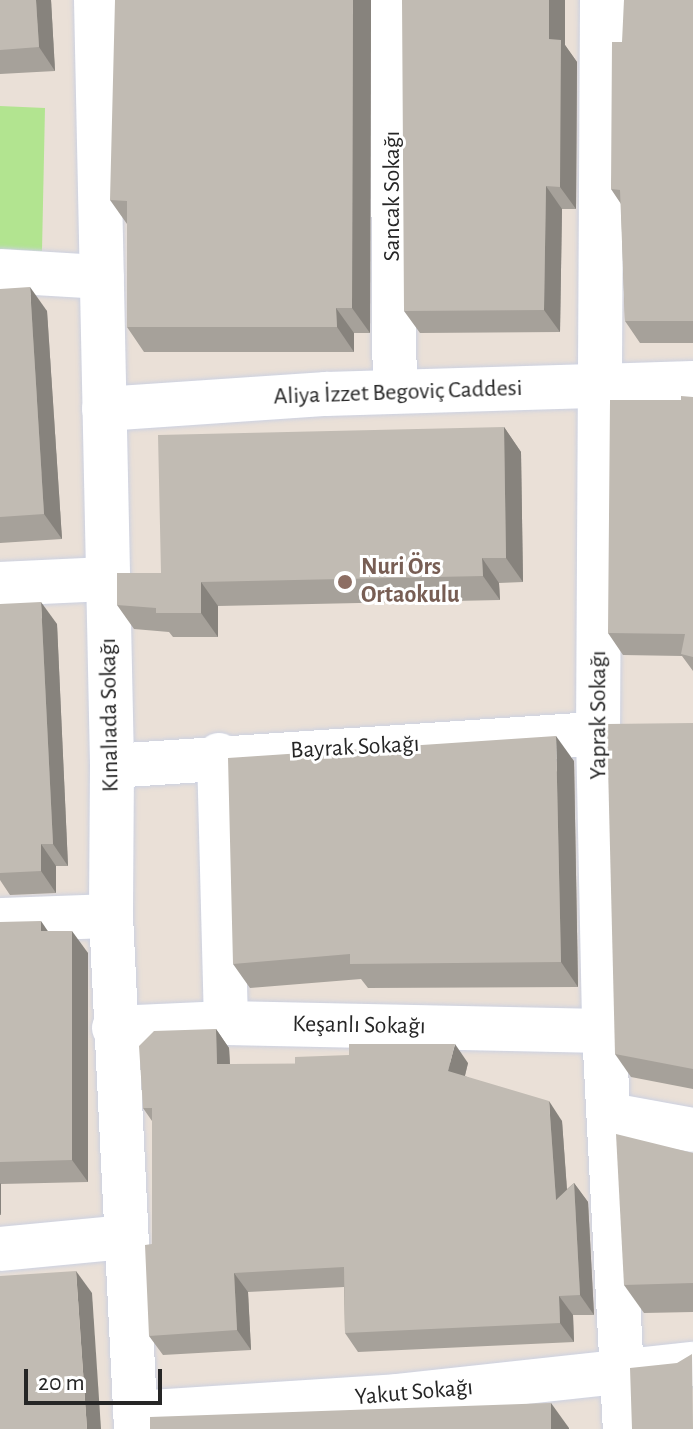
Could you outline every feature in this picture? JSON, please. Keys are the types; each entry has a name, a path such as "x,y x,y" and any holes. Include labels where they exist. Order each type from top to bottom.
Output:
{"street":[{"name":"Kınalıada Sokağı","path":"96,0 112,766 114,1028 135,1421"},
{"name":"Sancak Sokağı","path":"392,0 395,391"},
{"name":"Yaprak Sokağı","path":"602,0 598,734 604,1031 625,1371 625,1429"},
{"path":"0,271 102,277"},
{"name":"Aliya İzzet Begoviç Caddesi","path":"104,409 395,391 693,383"},
{"path":"0,584 106,579"},
{"name":"Bayrak Sokağı","path":"112,766 219,755 598,734"},
{"path":"219,755 226,1023"},
{"path":"0,920 111,916"},
{"name":"Keşanlı Sokağı","path":"114,1028 226,1023 604,1031"},
{"path":"611,1115 693,1130"},
{"path":"0,1249 125,1237"},
{"name":"Yakut Sokağı","path":"135,1421 693,1364"}],"green space":[{"path":"0,106 45,108 42,251 0,249"}],"building":[{"path":"0,0 36,0 39,47 0,50"},
{"path":"115,0 353,0 352,308 336,308 337,327 127,327 127,201 110,200"},
{"path":"402,0 549,0 549,39 561,40 560,187 546,186 544,310 404,311"},
{"path":"624,0 693,0 693,321 625,321 620,190 611,189 612,42 622,42"},
{"path":"30,287 44,514 0,517 0,289"},
{"path":"681,396 693,397 693,657 681,654 685,634 608,633 610,400 681,400"},
{"path":"504,427 506,558 482,558 483,576 201,582 201,613 156,613 156,608 117,605 117,573 161,573 158,435"},
{"path":"41,602 53,844 41,844 41,871 0,873 0,604"},
{"path":"693,723 693,1069 615,1054 607,724"},
{"path":"556,736 561,962 350,964 350,954 233,964 228,758"},
{"path":"41,921 41,931 72,931 72,1160 0,1162 0,922"},
{"path":"216,1029 217,1064 295,1064 295,1057 349,1055 349,1044 455,1044 448,1071 549,1101 556,1200 574,1183 580,1295 559,1296 560,1323 345,1333 344,1267 234,1273 237,1330 149,1336 145,1245 152,1244 152,1108 143,1108 139,1046 154,1031"},
{"path":"616,1134 693,1153 693,1283 624,1285"},
{"path":"76,1271 87,1429 0,1429 0,1276"},
{"path":"692,1354 693,1429 632,1429 630,1368 677,1363"},
{"path":"551,1403 551,1429 150,1429 150,1417"}],"place":[{"name":"Nuri Örs Ortaokulu","path":"345,582"}]}
